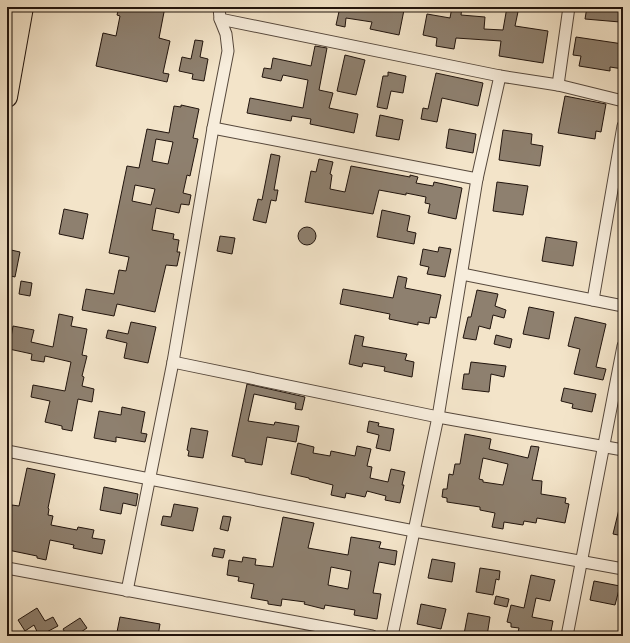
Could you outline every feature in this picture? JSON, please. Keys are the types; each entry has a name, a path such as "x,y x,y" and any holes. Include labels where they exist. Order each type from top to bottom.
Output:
{"highway":[{"path":"7,97 23,7"}],"street":[{"path":"127,591 173,362 228,50 226,34 220,19 219,7"},
{"path":"558,86 569,7"},
{"path":"220,19 500,76 558,86 623,101"},
{"path":"392,636 438,417 477,179 500,76"},
{"path":"593,300 623,126"},
{"path":"214,128 477,179"},
{"path":"462,274 623,306"},
{"path":"567,636 623,346"},
{"path":"173,362 438,417 623,450"},
{"path":"7,451 414,531 623,569"},
{"path":"7,568 372,636"}],"building":[{"path":"119,7 165,7 159,38 170,41 163,73 169,74 167,82 96,66 103,33 116,36 120,16 117,15"},
{"path":"340,7 389,7 404,10 399,35 370,29 372,22 346,18 345,27 336,25"},
{"path":"452,7 462,7 461,15 485,17 484,29 503,30 507,7 519,7 515,26 548,31 543,63 499,56 501,41 456,38 454,49 436,46 437,38 423,35 427,14 450,18"},
{"path":"587,7 621,7 620,22 585,19"},
{"path":"576,37 623,44 623,69 610,67 610,71 579,66 581,56 573,55"},
{"path":"195,40 203,41 200,57 208,59 204,81 192,79 193,74 179,71 182,57 191,59"},
{"path":"315,46 327,48 319,90 333,93 329,108 358,114 354,133 310,124 311,119 292,116 291,121 247,113 250,98 303,108 308,80 283,75 281,81 262,77 264,68 271,69 273,58 311,66"},
{"path":"345,55 365,60 356,95 337,91"},
{"path":"388,72 406,76 403,93 391,91 387,109 377,107 383,76 388,76"},
{"path":"436,73 483,83 478,106 442,98 437,122 421,119 423,108 428,109"},
{"path":"565,96 606,104 601,132 596,131 595,139 558,133"},
{"path":"181,105 199,109 193,138 198,139 190,176 187,175 183,193 191,195 189,205 181,204 179,213 156,208 152,230 174,234 173,239 179,240 177,252 180,252 177,266 166,265 155,312 117,304 114,316 82,310 86,289 114,294 119,270 126,271 129,257 109,253 127,166 139,168 147,129 169,133 174,106 181,107","holes":["156,139 173,142 168,164 152,161","135,185 155,189 151,205 132,201"]},
{"path":"380,115 403,120 399,140 376,136"},
{"path":"449,129 476,134 473,153 446,148"},
{"path":"503,130 532,134 531,144 543,146 540,166 499,160"},
{"path":"271,154 280,156 274,190 278,190 276,201 271,200 266,223 253,220 258,199 262,200"},
{"path":"319,159 333,162 330,174 332,175 330,189 345,192 351,166 410,177 410,175 418,177 416,183 433,186 434,182 462,188 456,219 428,213 430,204 425,203 426,197 406,193 406,195 379,190 373,214 305,202 311,171 316,172"},
{"path":"497,182 528,186 523,215 493,211"},
{"path":"64,209 88,214 83,239 59,234"},
{"path":"382,210 410,216 407,231 416,233 414,244 377,237"},
{"path":"303,227 311,227 316,232 314,243 311,245 303,245 298,240 298,232"},
{"path":"220,236 235,238 232,254 217,251"},
{"path":"546,237 577,242 573,266 542,261"},
{"path":"439,247 451,249 445,277 427,274 429,267 420,265 423,249 438,252"},
{"path":"11,250 20,252 15,277 7,275"},
{"path":"398,276 407,278 405,288 441,295 436,318 430,317 429,324 418,322 418,325 389,319 390,314 340,304 343,289 393,298"},
{"path":"21,281 32,283 30,296 19,294"},
{"path":"477,290 498,294 495,306 506,310 504,318 493,315 490,329 479,326 476,340 463,338 468,317 471,317"},
{"path":"529,307 554,312 549,339 523,334"},
{"path":"59,314 73,317 71,326 87,329 82,355 87,356 82,376 84,377 82,386 94,389 92,402 78,399 72,431 62,429 62,426 45,422 50,401 31,397 33,385 65,391 71,362 45,356 44,362 31,360 32,354 9,349 13,326 34,330 31,342 53,347"},
{"path":"575,317 606,324 596,367 606,369 603,380 574,374 580,349 568,346"},
{"path":"131,322 156,327 148,363 124,358 127,343 106,338 108,330 128,334"},
{"path":"355,335 364,337 362,346 407,354 405,360 414,362 412,377 384,371 385,367 363,363 362,367 349,364"},
{"path":"496,335 512,339 510,348 494,344"},
{"path":"471,362 506,366 504,377 491,374 489,392 462,389 464,374 469,374"},
{"path":"247,384 305,397 302,410 295,409 296,403 254,394 248,421 274,425 275,422 299,426 296,442 267,437 262,465 245,462 245,459 232,456"},
{"path":"564,388 596,394 592,412 572,408 573,404 561,401"},
{"path":"122,407 145,412 141,433 147,434 145,442 116,437 116,442 94,438 99,411 121,415"},
{"path":"369,421 379,423 378,426 394,429 390,451 376,448 379,435 367,432"},
{"path":"191,428 208,431 203,458 188,456 189,451 187,450"},
{"path":"465,434 491,439 489,449 528,458 531,446 539,447 532,480 542,481 541,494 566,498 565,503 569,504 565,523 537,518 536,523 524,521 523,525 504,522 503,529 492,527 495,513 480,510 480,507 447,502 447,498 442,497 443,489 447,489 449,474 453,475 455,464 460,464","holes":["483,458 508,464 503,485 483,482 483,480 479,479"]},
{"path":"298,443 314,447 313,453 330,456 331,451 355,456 357,446 371,449 367,466 372,467 370,478 388,482 391,469 405,472 400,503 385,500 386,496 367,491 365,497 346,493 345,498 331,495 333,485 291,474"},
{"path":"27,468 55,474 48,508 48,515 53,516 51,525 77,530 78,527 94,530 92,538 105,540 102,554 73,548 74,545 50,540 46,560 37,558 37,556 8,550 7,531 12,505 19,506"},
{"path":"104,487 138,494 136,506 123,503 121,514 100,510"},
{"path":"174,504 198,508 193,531 161,525 163,516 171,517"},
{"path":"620,505 623,506 623,536 613,534"},
{"path":"223,516 231,517 228,531 220,529"},
{"path":"283,517 314,523 308,548 348,555 351,537 381,542 379,548 397,551 395,565 379,562 373,593 381,594 377,619 354,615 355,610 325,605 324,609 304,604 305,602 282,599 281,606 268,604 268,601 251,598 254,584 238,581 239,577 227,575 229,560 242,562 243,557 256,559 255,565 273,567","holes":["331,567 351,571 348,589 328,585"]},
{"path":"214,548 225,550 223,558 212,556"},
{"path":"432,559 455,563 452,582 428,578"},
{"path":"480,568 500,571 499,580 496,579 493,595 476,592"},
{"path":"531,575 555,580 550,601 536,598 532,617 553,621 550,636 517,636 519,628 511,627 511,623 507,622 511,605 524,608"},
{"path":"594,581 620,586 615,605 590,600"},
{"path":"496,596 509,599 507,607 494,604"},
{"path":"421,604 446,609 441,629 417,624"},
{"path":"37,608 45,621 53,617 58,626 39,636 34,625 25,631 18,620"},
{"path":"468,613 490,617 487,636 464,634"},
{"path":"120,617 160,624 158,636 139,636 117,632"},
{"path":"80,618 87,628 75,636 67,636 63,629"}]}
